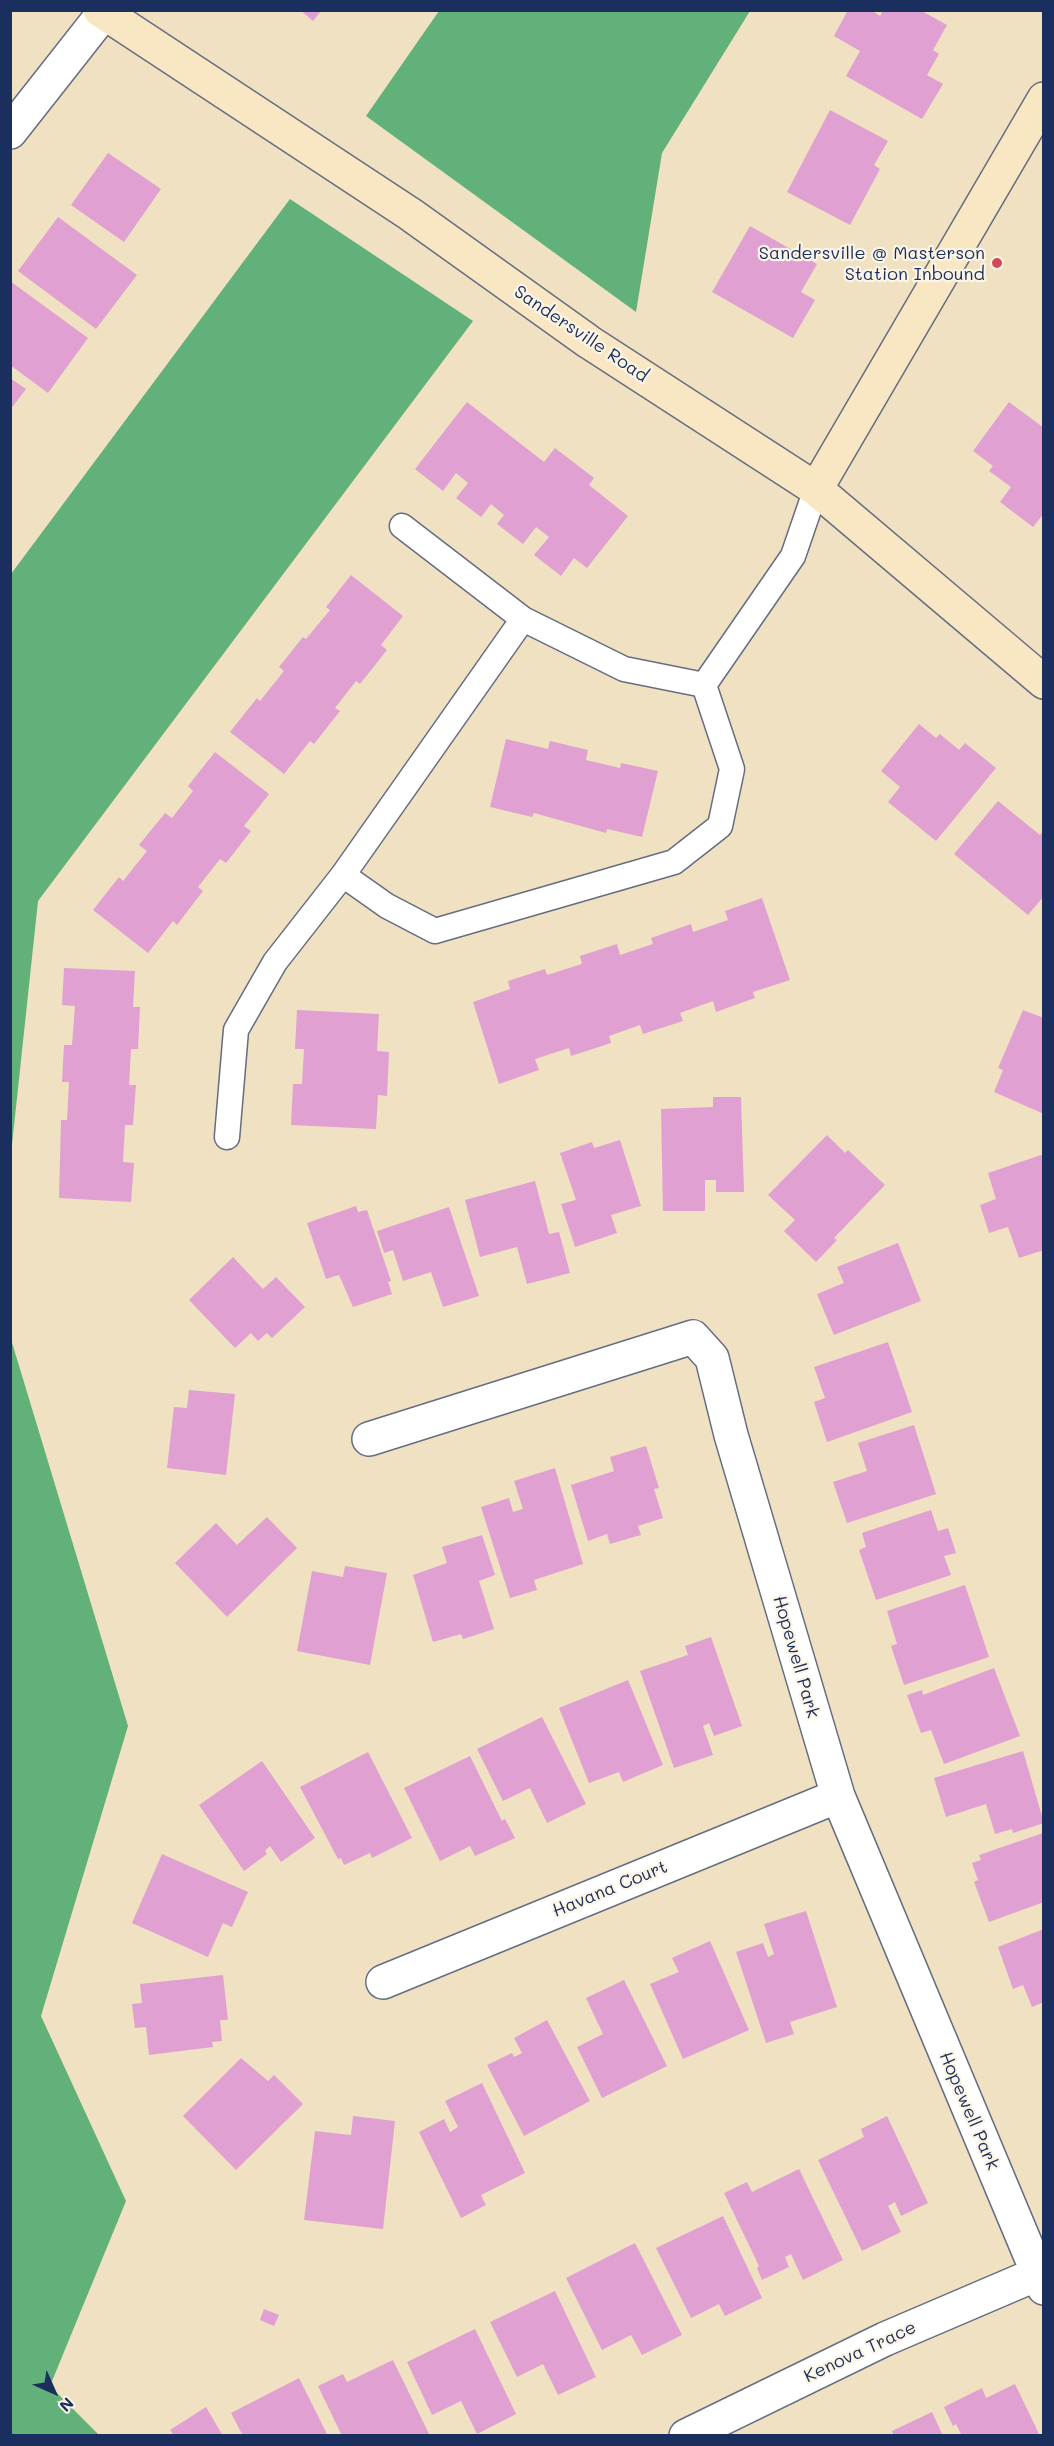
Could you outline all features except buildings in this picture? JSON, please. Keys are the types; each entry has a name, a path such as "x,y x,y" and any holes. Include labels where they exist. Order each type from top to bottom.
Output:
{"street":[{"path":"10,132 104,11"},
{"name":"Sandersville Road","path":"104,11 410,214 589,342 816,489 1044,682"},
{"path":"816,489 1044,99"},
{"name":"Hopewell Park","path":"369,1439 693,1337 711,1358 730,1435 838,1796 1040,2281"},
{"name":"Havana Court","path":"383,1982 838,1796"},
{"name":"Kenova Trace","path":"686,2436 885,2339 1040,2281"}],"lane":[{"path":"704,685 793,556 816,489"},
{"path":"402,526 523,619 624,669 704,685"},
{"path":"227,1137 237,1030 275,962 343,875 523,619"},
{"path":"343,875 387,906 435,931 674,862 720,826 732,768 704,685"}],"green space":[{"path":"439,11 750,11 662,153 636,312 366,116"},
{"path":"290,199 473,321 38,901 11,1154 11,574"},
{"path":"10,1336 128,1726 41,2016 126,2201 50,2386 99,2435 11,2435"}],"place":[{"name":"Sandersville @ Masterson Station Inbound","path":"997,263"}]}
